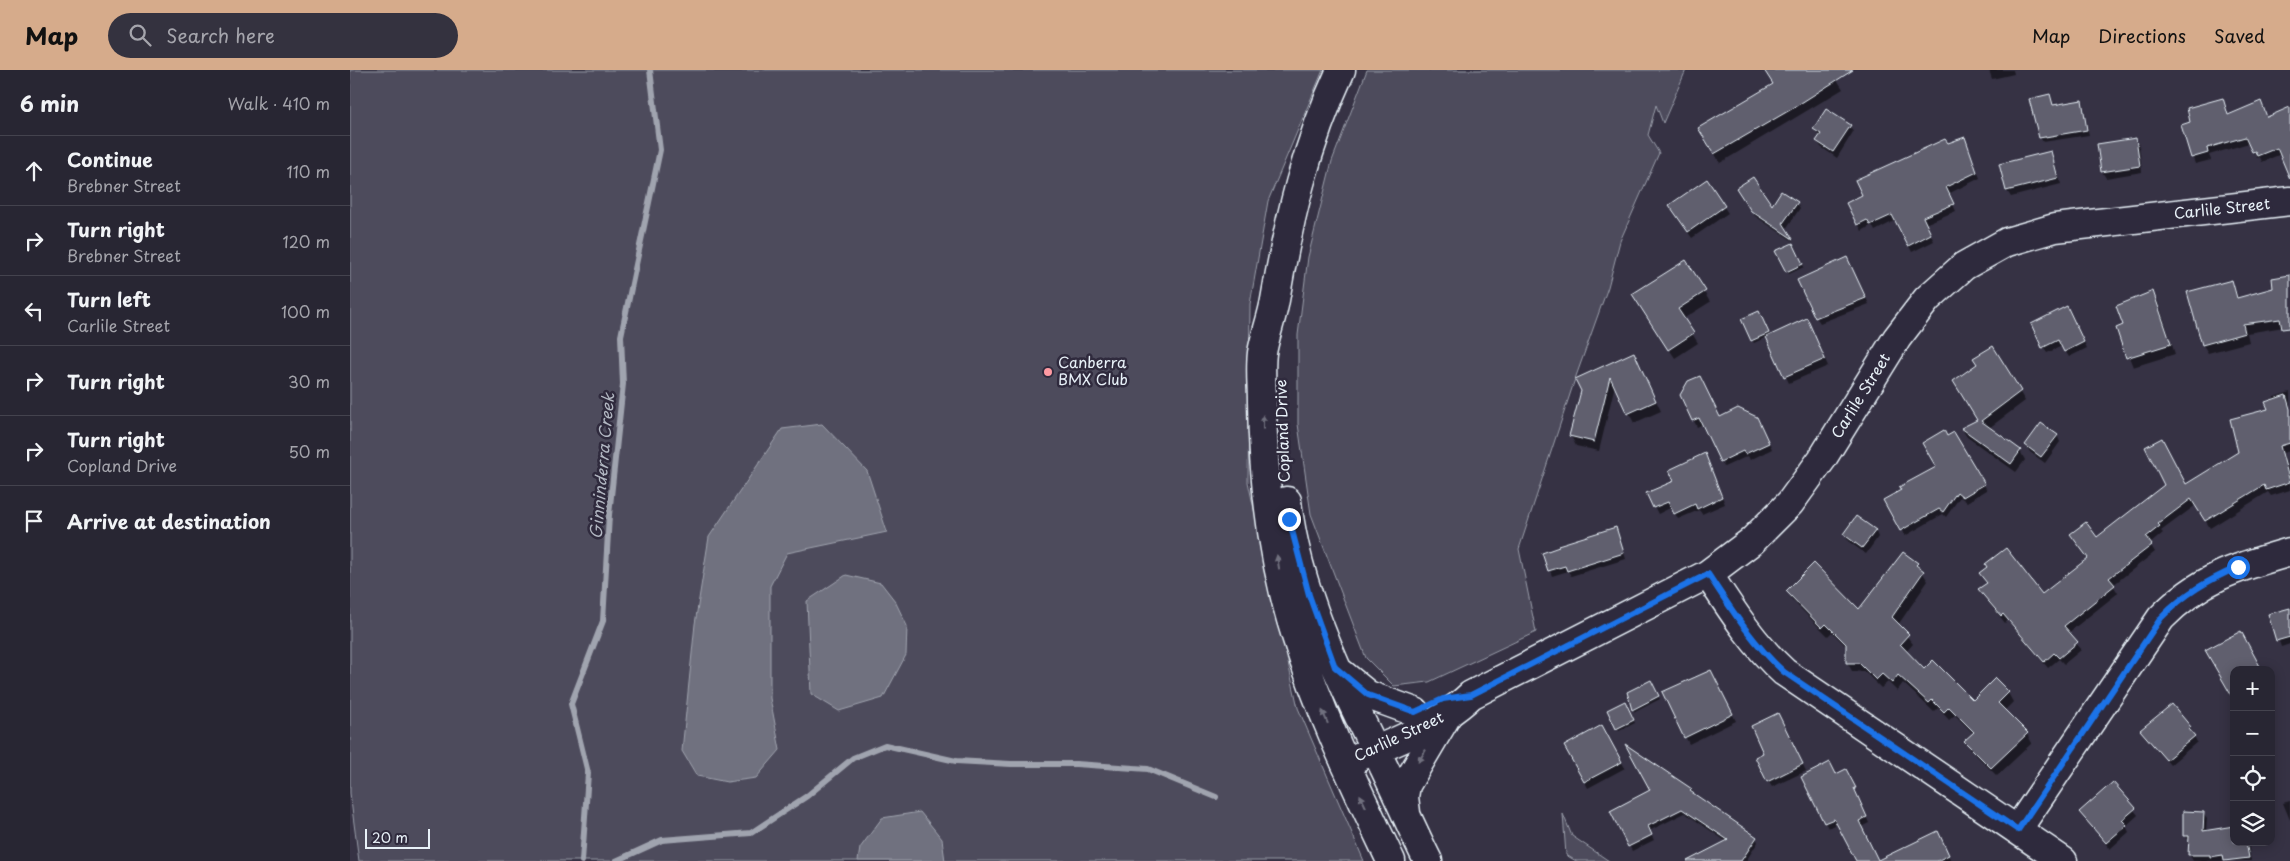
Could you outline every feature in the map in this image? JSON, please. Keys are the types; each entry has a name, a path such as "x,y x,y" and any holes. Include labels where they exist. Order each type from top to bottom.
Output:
{"street":[{"name":"Copland Drive","path":"1341,70 1324,108 1298,184 1281,261 1275,302 1263,452 1278,568 1295,634 1312,684 1386,851"},
{"name":"Carlile Street","path":"1345,762 1372,745 1448,714 1457,709 1471,695 1708,574 1752,541 1790,502 1822,459 1897,338 1927,299 1964,266 2007,242 2055,228 2290,202"},
{"name":"Copland Drive","path":"1271,354 1289,519 1309,595 1335,667 1424,852"},
{"path":"2018,830 2161,618 2174,604 2204,582 2238,567 2290,552"},
{"path":"1708,574 1737,619 1766,656 1784,672 2063,861"},
{"path":"1335,667 1368,695 1415,712"},
{"name":"Carlile Street","path":"1372,745 1379,731 1415,712 1443,699 1471,695"},
{"path":"1407,816 1404,796 1406,785 1448,714"}],"shaded area":[{"path":"350,70 1323,70 1268,201 1250,304 1248,482 1298,708 1364,861 359,861 350,793"},
{"path":"1367,70 1686,70 1663,123 1656,105 1648,135 1659,153 1620,241 1608,287 1575,379 1519,549 1536,632 1429,682 1394,686 1366,658 1311,514 1298,424 1298,335 1308,257 1332,161"},
{"path":"1563,814 1572,836 1609,861 1576,861 1566,855"}],"water":[{"path":"822,424 867,471 887,532 787,553 770,586 770,698 780,750 756,778 727,782 697,776 682,751 695,624 709,537 782,429"},
{"path":"846,575 881,583 895,601 907,626 906,655 883,698 839,711 811,694 807,601"},
{"path":"920,812 942,839 945,861 858,861 860,848 882,818"}],"building":[{"path":"1764,70 1853,70 1790,110 1714,154 1698,128 1773,84"},
{"path":"2050,94 2053,105 2082,100 2087,130 2039,138 2029,99"},
{"path":"2223,98 2228,115 2261,101 2267,117 2290,107 2290,179 2277,148 2257,156 2255,151 2252,152 2245,137 2207,148 2208,153 2191,158 2181,125 2190,122 2187,108"},
{"path":"1826,109 1851,125 1833,152 1816,141 1821,134 1813,129"},
{"path":"1965,137 1977,172 1946,187 1954,204 1923,217 1931,234 1908,246 1892,215 1870,225 1867,220 1857,225 1846,203 1862,195 1855,180 1945,139 1948,143"},
{"path":"2136,138 2140,166 2101,172 2097,144"},
{"path":"2051,151 2058,178 2006,191 1999,164"},
{"path":"1753,177 1772,205 1781,191 1798,202 1783,223 1793,239 1751,211 1736,188"},
{"path":"1707,179 1725,206 1688,232 1669,205"},
{"path":"1793,243 1803,264 1786,272 1775,251"},
{"path":"1847,257 1866,298 1815,318 1797,280"},
{"path":"1686,260 1706,291 1678,309 1694,333 1668,350 1632,294"},
{"path":"2290,275 2290,328 2282,329 2280,319 2243,324 2245,333 2202,345 2187,292 2232,280 2237,298 2273,288 2272,278"},
{"path":"2153,291 2171,344 2126,358 2116,328 2123,325 2116,306"},
{"path":"2067,306 2084,342 2064,352 2058,340 2042,348 2031,324"},
{"path":"1759,311 1769,333 1751,341 1741,319"},
{"path":"1807,318 1825,359 1784,377 1766,337"},
{"path":"1993,346 2021,391 1981,421 2021,450 2011,464 1961,428 1977,420 1953,381 1977,364 1973,358"},
{"path":"1634,352 1656,401 1627,414 1610,377 1594,442 1569,436 1581,391 1575,379"},
{"path":"1700,376 1720,417 1738,408 1757,417 1769,443 1745,454 1743,451 1720,462 1699,418 1692,421 1680,395 1688,381"},
{"path":"2286,395 2290,409 2290,443 2280,446 2290,482 2266,490 2264,485 2205,521 2191,499 2158,524 2160,526 2146,537 2152,545 2109,578 2115,585 2064,626 2078,642 2059,658 2054,653 2044,662 2003,614 2001,616 1978,589 1987,583 1979,573 1987,567 1985,564 2006,548 2042,594 2088,558 2070,534 2086,522 2097,537 2164,485 2145,447 2162,438 2186,484 2238,452 2230,419 2268,409 2265,402"},
{"path":"2041,423 2058,435 2041,457 2025,445"},
{"path":"1944,430 1947,436 1954,432 1985,484 1963,497 1957,492 1943,512 1939,509 1900,531 1883,500 1901,490 1899,487 1936,467 1922,443"},
{"path":"1705,453 1722,497 1697,509 1695,504 1674,514 1668,502 1653,508 1646,493 1674,481 1669,470"},
{"path":"1856,516 1876,530 1862,548 1843,534"},
{"path":"1616,527 1624,553 1567,571 1565,566 1548,571 1542,553 1559,547 1558,545"},
{"path":"1903,552 1918,563 1916,565 1924,571 1892,617 1909,634 1900,644 1924,669 1933,660 1973,700 1995,678 2009,692 1998,703 2028,733 1991,768 1964,741 1974,732 1949,707 1944,712 1932,700 1929,703 1898,675 1892,683 1882,674 1876,680 1859,663 1846,663 1846,644 1826,624 1822,628 1786,591 1814,563 1859,609"},
{"path":"2290,608 2290,637 2276,641 2268,614"},
{"path":"2241,631 2260,666 2230,666 2230,693 2205,650"},
{"path":"1711,670 1733,714 1684,738 1662,692"},
{"path":"1651,680 1659,696 1632,710 1627,692"},
{"path":"1625,701 1634,720 1616,729 1607,710"},
{"path":"2172,704 2191,727 2189,729 2195,736 2166,760 2140,730"},
{"path":"1778,713 1803,764 1767,782 1755,757 1763,753 1751,726"},
{"path":"1602,725 1622,762 1584,782 1564,746"},
{"path":"1625,744 1692,789 1690,791 1757,837 1741,861 1687,861 1728,840 1682,809 1648,826 1652,835 1628,847 1610,811 1650,790"},
{"path":"1830,762 1836,774 1846,769 1856,788 1854,788 1867,817 1859,821 1878,860 1938,831 1949,855 1937,861 1856,861 1834,819 1824,823 1801,777"},
{"path":"2113,782 2136,808 2122,820 2127,825 2106,843 2079,812"},
{"path":"2183,811 2204,812 2203,831 2230,827 2230,846 2247,846 2249,858 2224,861 2223,855 2210,857 2210,855 2188,855 2189,836 2183,836"}],"waterway":[{"name":"Ginninderra Creek","path":"582,861 588,773 571,704 603,621 609,515 623,384 621,336 660,150 650,70"},
{"path":"616,861 662,840 751,833 807,796 853,758 885,745 956,761 1011,764 1076,764 1148,769 1216,797"}],"place":[{"name":"Canberra BMX Club","path":"1048,372"}],"route":[{"path":"1289,519 1309,595 1335,667 1368,695 1415,712 1443,699 1471,695 1708,574 1737,619 1766,656 1784,672 2018,830 2161,618 2174,604 2204,582 2238,567"}]}
